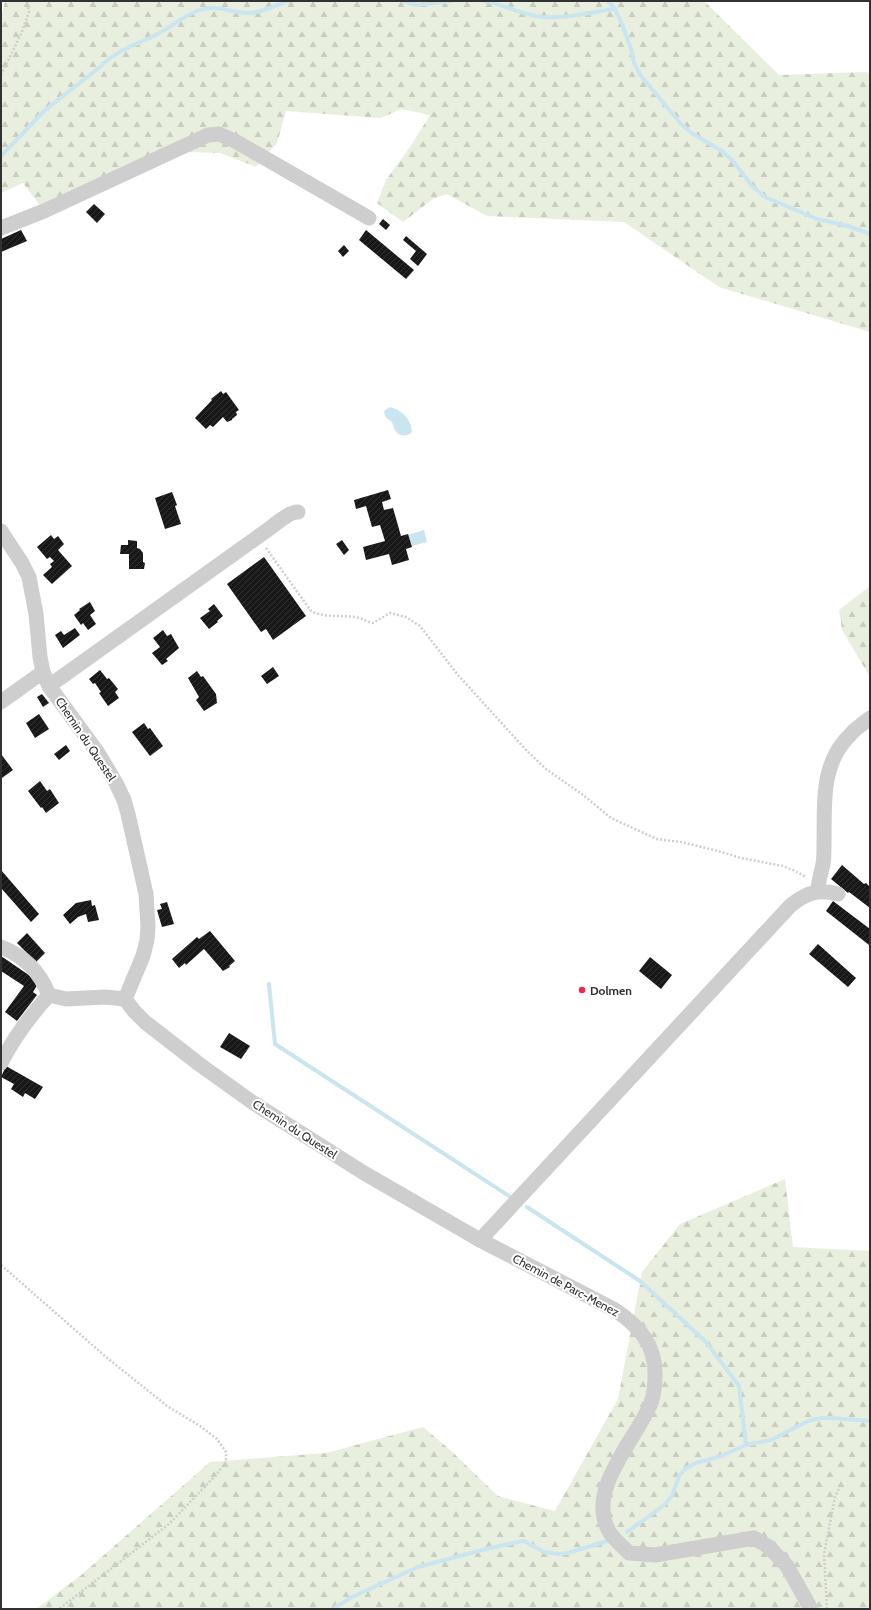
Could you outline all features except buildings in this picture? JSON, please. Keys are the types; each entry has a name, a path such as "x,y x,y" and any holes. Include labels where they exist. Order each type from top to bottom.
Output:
{"street":[{"path":"1,228 44,211 208,135 219,134 235,141 369,218"},
{"path":"1,702 46,679 289,515 298,512"},
{"name":"Chemin du Questel","path":"1,531 18,556 29,577 34,595 40,657 46,679 98,753 116,783 124,800 146,894 148,927 147,940 143,956 125,999 145,1022 199,1064 252,1102 364,1173 480,1240"},
{"path":"480,1240 791,905 818,888 823,864 824,812 829,768 834,756 842,744 851,734 870,718"},
{"path":"818,888 838,894"},
{"path":"1,947 13,951 37,972 44,982 49,995"},
{"path":"49,995 66,999 105,997 125,999"},
{"path":"1,1063 10,1045 24,1024 49,995"},
{"name":"Chemin de Parc-Menez","path":"480,1240 628,1318 638,1328 651,1349 656,1364 651,1402 608,1480 604,1492 603,1502 605,1517 610,1532 619,1543 629,1553 655,1556 754,1538 770,1547 787,1566 811,1609"}],"path":[{"path":"1,75 21,34 29,12 27,1"},
{"path":"260,552 267,547 311,611 319,616 353,617 373,623 390,613 406,617 420,626 458,675 527,751 546,769 583,795 611,818 657,839 681,842 741,858 783,866 795,871 818,888"},
{"path":"1,1265 106,1357 167,1406 200,1426 217,1439 226,1452 226,1462 216,1475 169,1524 59,1609"},
{"path":"827,1609 828,1603 824,1578 824,1554 835,1497 840,1486"}],"green space":[{"path":"5,1 704,1 779,75 870,73 870,332 719,287 624,222 487,216 447,194 433,199 403,222 377,203 386,180 410,147 430,115 401,109 381,118 286,111 277,143 256,167 220,153 156,151 44,211 23,183 1,193 1,18"},
{"path":"870,586 870,677 842,630 839,610"},
{"path":"785,1179 793,1247 870,1251 870,1609 36,1609 80,1576 210,1462 326,1453 423,1427 449,1449 498,1496 555,1511 618,1399 642,1272 680,1224"}],"water":[{"path":"390,407 398,410 408,419 412,427 412,432 410,434 402,435 395,431 392,422 385,416 384,411"},
{"path":"424,530 427,542 412,546 408,535"}],"waterway":[{"path":"1,156 44,111 121,51 153,36 198,10 213,8 252,13 268,9 288,1"},
{"path":"403,1 416,5 451,1"},
{"path":"485,1 542,17 569,16 615,9"},
{"path":"608,1 615,9 622,24 631,49 634,63 641,76 681,124 693,134 722,151 733,161 752,186 765,197 817,219 848,226 870,234"},
{"path":"269,984 275,1044 512,1198"},
{"path":"527,1207 640,1281 706,1342 739,1386 746,1445"},
{"path":"627,1532 663,1506 672,1496 679,1476 686,1468 696,1463 721,1456 746,1445 771,1440 808,1421 821,1418 870,1421"},
{"path":"333,1609 352,1597 418,1567 490,1548 524,1541 544,1552 559,1554 568,1553 611,1540"}],"place":[{"name":"Dolmen","path":"582,990"}]}
